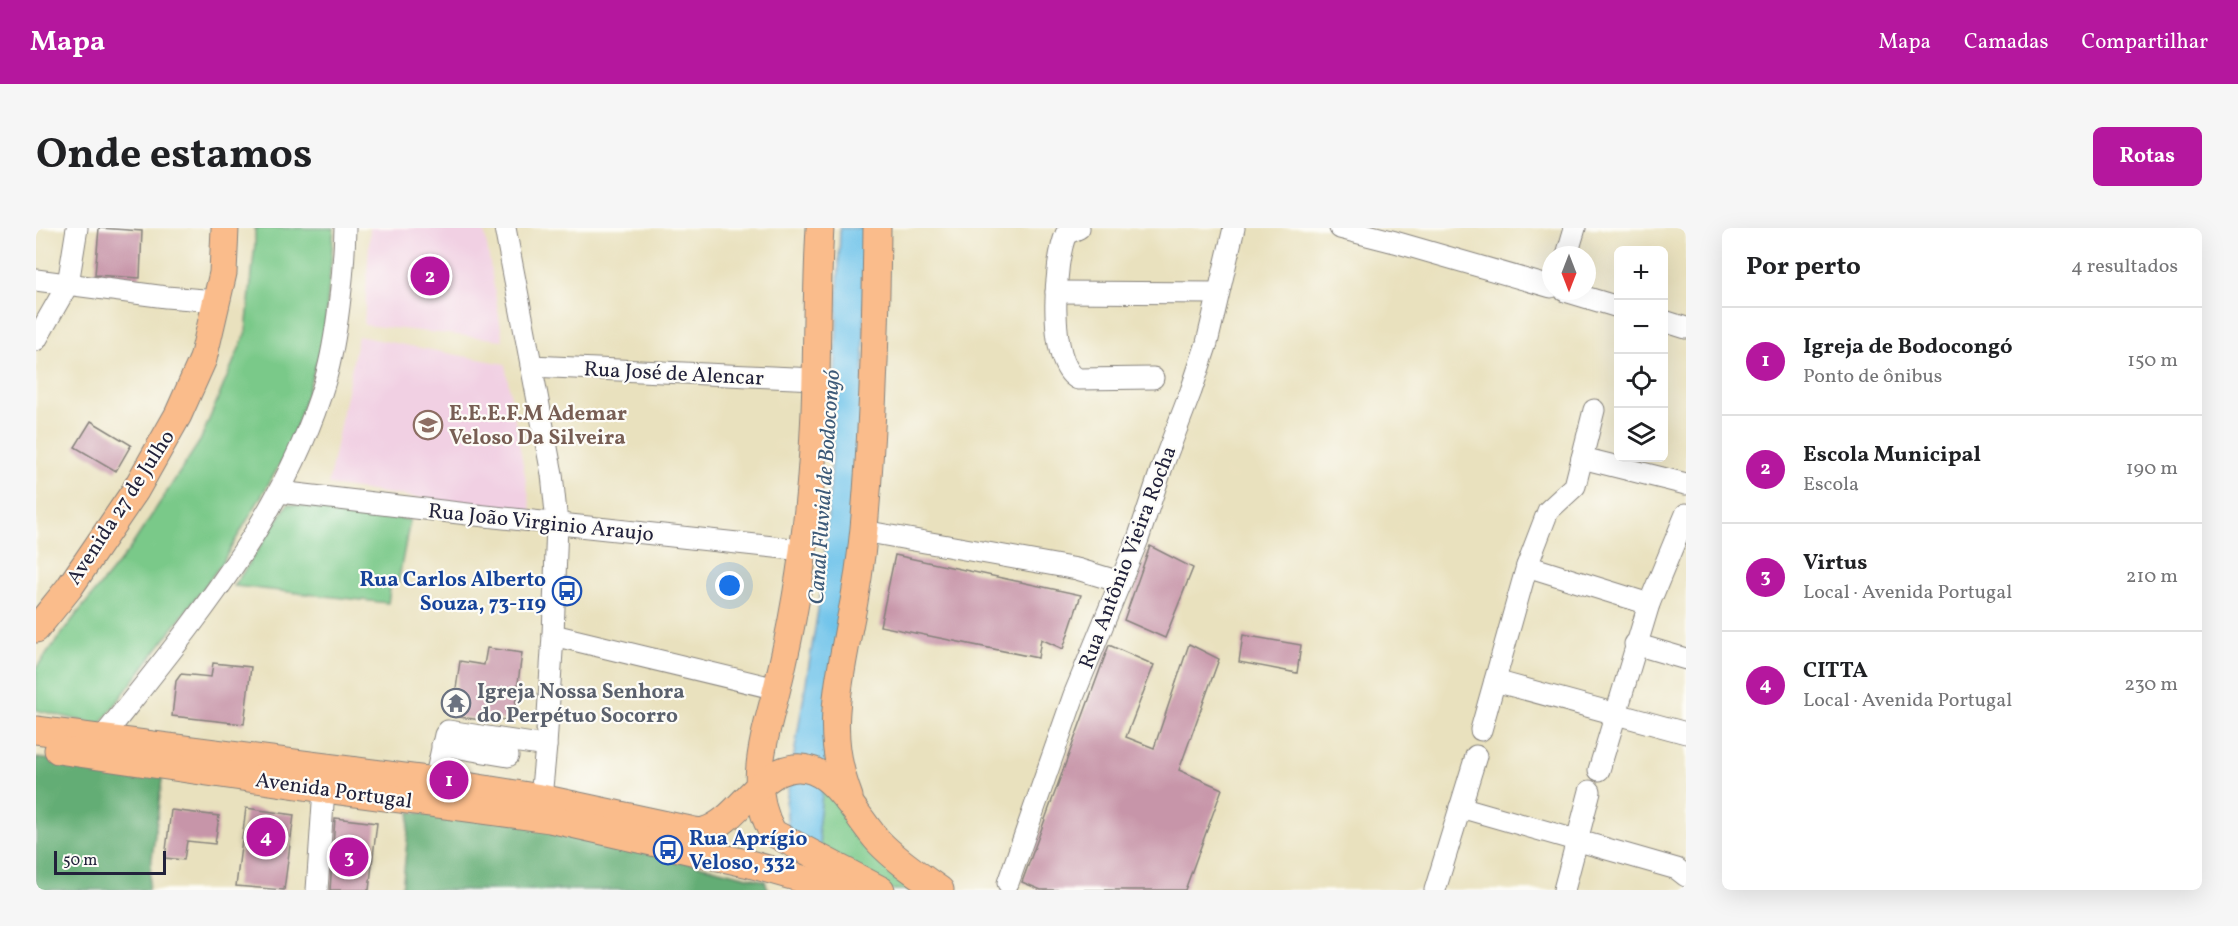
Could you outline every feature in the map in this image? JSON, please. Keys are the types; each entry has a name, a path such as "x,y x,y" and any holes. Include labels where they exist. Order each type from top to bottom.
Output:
{"main road":[{"name":"Avenida 27 de Julho","path":"41,619 135,491 178,415 203,359 223,273 225,228"},
{"path":"766,788 760,754 777,689 802,550 816,379 820,228"},
{"path":"852,806 838,764 835,704 857,584 863,531 876,309 877,228"},
{"name":"Avenida Portugal","path":"36,748 55,739 103,737 435,781 750,864 881,890"},
{"name":"Avenida Portugal","path":"55,739 324,789 538,807 703,831 720,822 766,788"},
{"path":"766,788 789,768 805,767 818,771 852,806 878,841 907,867 940,890"},
{"name":"Avenida Portugal","path":"766,788 765,820 773,833 834,880"}],"street":[{"path":"36,340 68,284 77,228"},
{"path":"103,737 183,635 241,555 279,492 312,418 325,380 335,329 345,228"},
{"path":"505,228 552,474 557,523 546,746 538,807"},
{"path":"1079,228 1069,231 1064,238 1058,259 1056,292 1061,350 1071,376 1078,380 1153,378"},
{"name":"Rua Antônio Vieira Rocha","path":"1008,883 1074,695 1138,539 1162,467 1191,392 1207,343 1234,228"},
{"path":"1340,228 1542,284"},
{"path":"1570,246 1575,228"},
{"path":"36,280 166,297 217,301"},
{"path":"1056,292 1218,293"},
{"path":"1593,300 1614,307"},
{"path":"1668,322 1686,328"},
{"name":"Rua José de Alencar","path":"531,366 816,379"},
{"path":"1481,730 1527,566 1548,511 1575,486 1594,410"},
{"path":"1582,458 1686,484"},
{"name":"Rua João Virginio Araujo","path":"279,492 802,550"},
{"path":"1599,770 1635,644 1686,514"},
{"path":"863,531 1077,569 1120,582"},
{"path":"1527,566 1649,604"},
{"path":"553,634 777,689"},
{"path":"1635,644 1686,658"},
{"path":"1495,681 1686,733"},
{"path":"435,781 442,746 448,731 546,746"},
{"path":"442,746 508,756"},
{"path":"1435,890 1476,756"},
{"path":"317,890 324,789"},
{"path":"1564,890 1590,791"},
{"path":"1460,807 1677,869 1686,876"}],"shaded area":[{"path":"370,228 484,228 503,340 364,325"},
{"name":"E.E.E.F.M Ademar Veloso Da Silveira","path":"358,336 505,364 532,514 328,485"}],"green space":[{"path":"255,228 334,228 324,339 289,449 222,563 100,725 36,710 36,668 129,550 200,441 246,332"},
{"path":"288,504 410,520 398,583 391,582 388,603 234,586"},
{"path":"36,758 163,772 148,890 36,890"},
{"path":"823,786 930,890 890,890 822,852 818,828"},
{"path":"410,812 518,822 765,881 768,890 402,890"}],"water":[{"path":"840,228 866,228 862,453 818,828 827,890 796,890 790,854 786,803 823,580 833,444"}],"building":[{"path":"99,228 142,231 140,278 95,275"},
{"path":"91,421 131,445 116,471 75,447"},
{"path":"1150,546 1193,568 1165,638 1124,620"},
{"path":"895,555 1081,595 1063,649 1041,639 1038,658 880,626"},
{"path":"1243,635 1301,645 1297,673 1239,662"},
{"path":"1189,644 1219,659 1179,770 1222,789 1185,890 1041,890 1022,882 1109,645 1154,665 1126,737 1154,748"},
{"path":"487,648 522,653 513,721 452,716 460,661 484,665"},
{"path":"213,663 251,667 244,724 172,716 176,681 181,674 211,677"},
{"path":"246,808 294,815 284,890 236,886"},
{"path":"171,810 219,816 215,844 187,841 184,860 165,858"},
{"path":"335,818 377,823 369,890 330,890"}],"place":[{"name":"Escola Municipal","path":"430,276"},
{"name":"E.E.E.F.M Ademar Veloso Da Silveira","path":"428,425"},
{"name":"Rua Carlos Alberto Souza, 73-119","path":"567,591"},
{"name":"Igreja Nossa Senhora do Perpétuo Socorro","path":"456,703"},
{"name":"Igreja de Bodocongó","path":"449,780"},
{"name":"CITTA","path":"266,837"},
{"name":"Rua Aprígio Veloso, 332","path":"668,850"},
{"name":"Virtus","path":"349,857"}],"water label":[{"name":"Canal Fluvial de Bodocongó","path":"823,487"}]}
